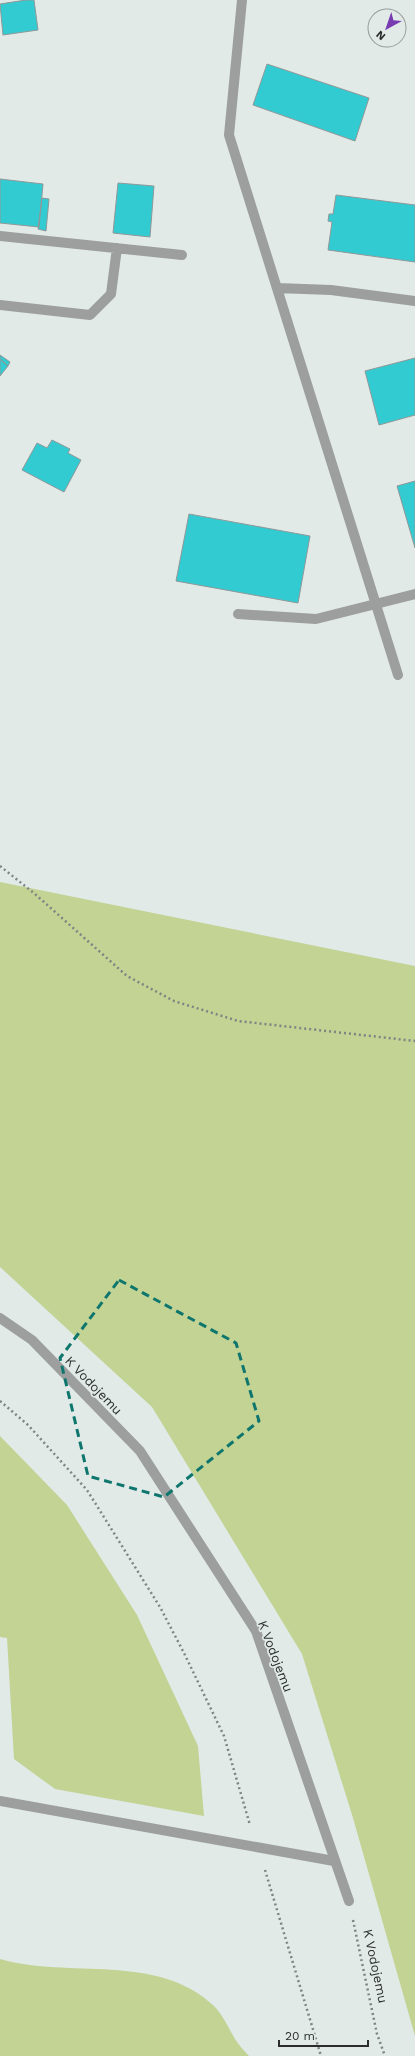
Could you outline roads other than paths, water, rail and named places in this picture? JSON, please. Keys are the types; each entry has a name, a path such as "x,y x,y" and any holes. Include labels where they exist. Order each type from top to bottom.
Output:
{"street":[{"path":"242,0 229,135 398,675"},
{"path":"0,236 182,255"},
{"path":"0,305 90,315 110,294 117,248"},
{"path":"277,288 330,290 415,301"},
{"path":"238,614 316,619 415,594"},
{"name":"K Vodojemu","path":"0,1318 32,1340 140,1451 256,1631 349,1901"},
{"path":"0,1801 334,1861"}]}
